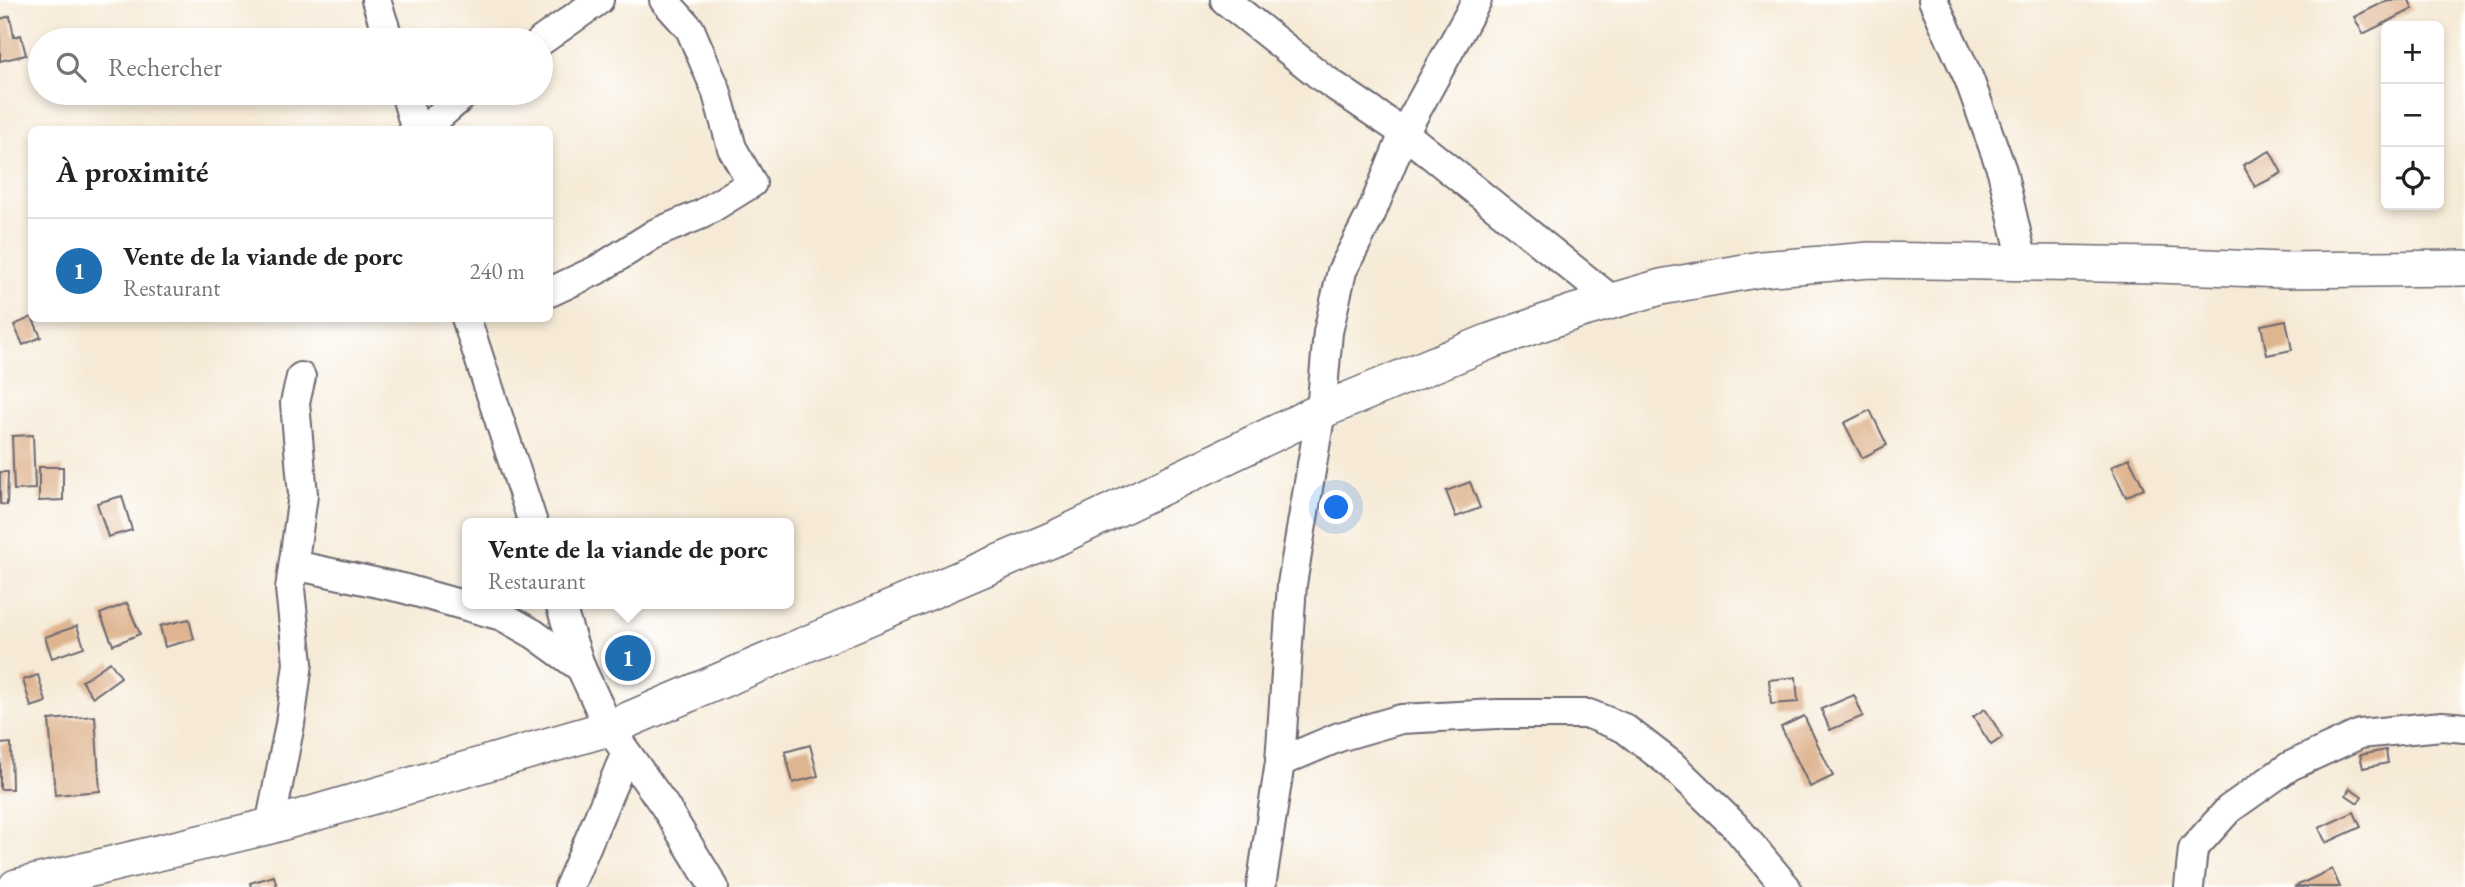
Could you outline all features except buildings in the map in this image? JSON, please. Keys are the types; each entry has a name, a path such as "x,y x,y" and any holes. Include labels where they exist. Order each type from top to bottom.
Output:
{"main road":[{"path":"16,887 618,740 1056,538 1321,411 1488,342 1613,300 1661,287 1761,269 1870,260 2282,270 2465,268"}],"street":[{"path":"376,0 385,28"},
{"path":"553,33 599,0"},
{"path":"553,291 597,270 656,233 702,214 752,183 732,148 716,90 690,29 664,0"},
{"path":"1225,0 1323,78 1404,133 1613,300"},
{"path":"1261,887 1280,762 1292,584 1321,411 1328,332 1342,271 1371,214 1404,133 1477,0"},
{"path":"1933,0 1969,79 2002,171 2023,262"},
{"path":"409,105 415,126"},
{"path":"428,126 452,105"},
{"path":"467,322 531,518"},
{"path":"270,826 290,724 298,663 290,589 303,495 295,403 301,377"},
{"path":"294,565 402,588 462,605"},
{"path":"477,609 502,616 534,634 582,668"},
{"path":"562,609 582,668 618,740 664,805 714,887"},
{"path":"1280,762 1339,737 1401,719 1497,714 1588,714 1624,728 1672,765 1735,827 1786,887"},
{"path":"2189,887 2193,849 2229,809 2290,766 2360,734 2442,726 2465,728"},
{"path":"569,887 618,740"}],"place":[{"name":"Vente de la viande de porc","path":"628,658"}]}
